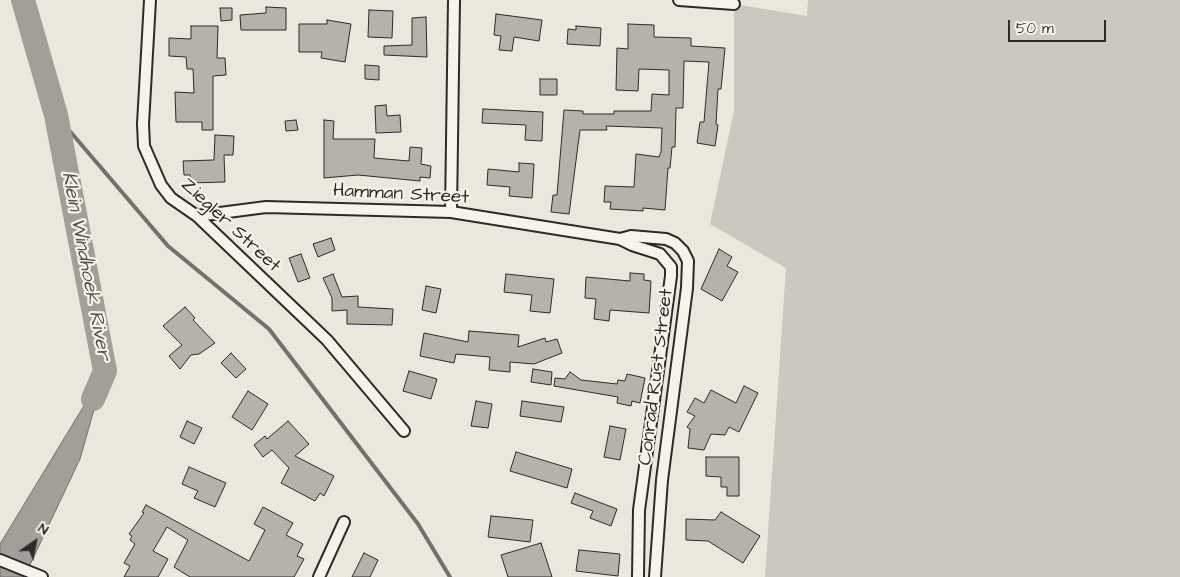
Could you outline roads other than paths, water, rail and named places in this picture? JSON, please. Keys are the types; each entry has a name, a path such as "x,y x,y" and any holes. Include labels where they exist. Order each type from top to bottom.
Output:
{"street":[{"name":"Ziegler Street","path":"150,0 143,124 144,146 161,185 171,198 197,216 327,340 404,431"},
{"path":"451,212 454,0"},
{"path":"679,0 734,4"},
{"name":"Hamman Street","path":"197,216 266,207 451,212 620,239 660,254"},
{"name":"Conrad Rust Street","path":"620,239 631,236 666,239 676,243 688,261 687,288 662,480 655,577"},
{"name":"Conrad Rust Street","path":"638,577 639,510 671,276 671,267 660,254"},
{"path":"319,577 344,522"},
{"path":"0,560 42,577"}],"waterway":[{"name":"Klein Windhoek River","path":"23,0 56,115 105,371 93,399"},
{"path":"56,115 168,246 269,329 418,524 450,577"}]}
